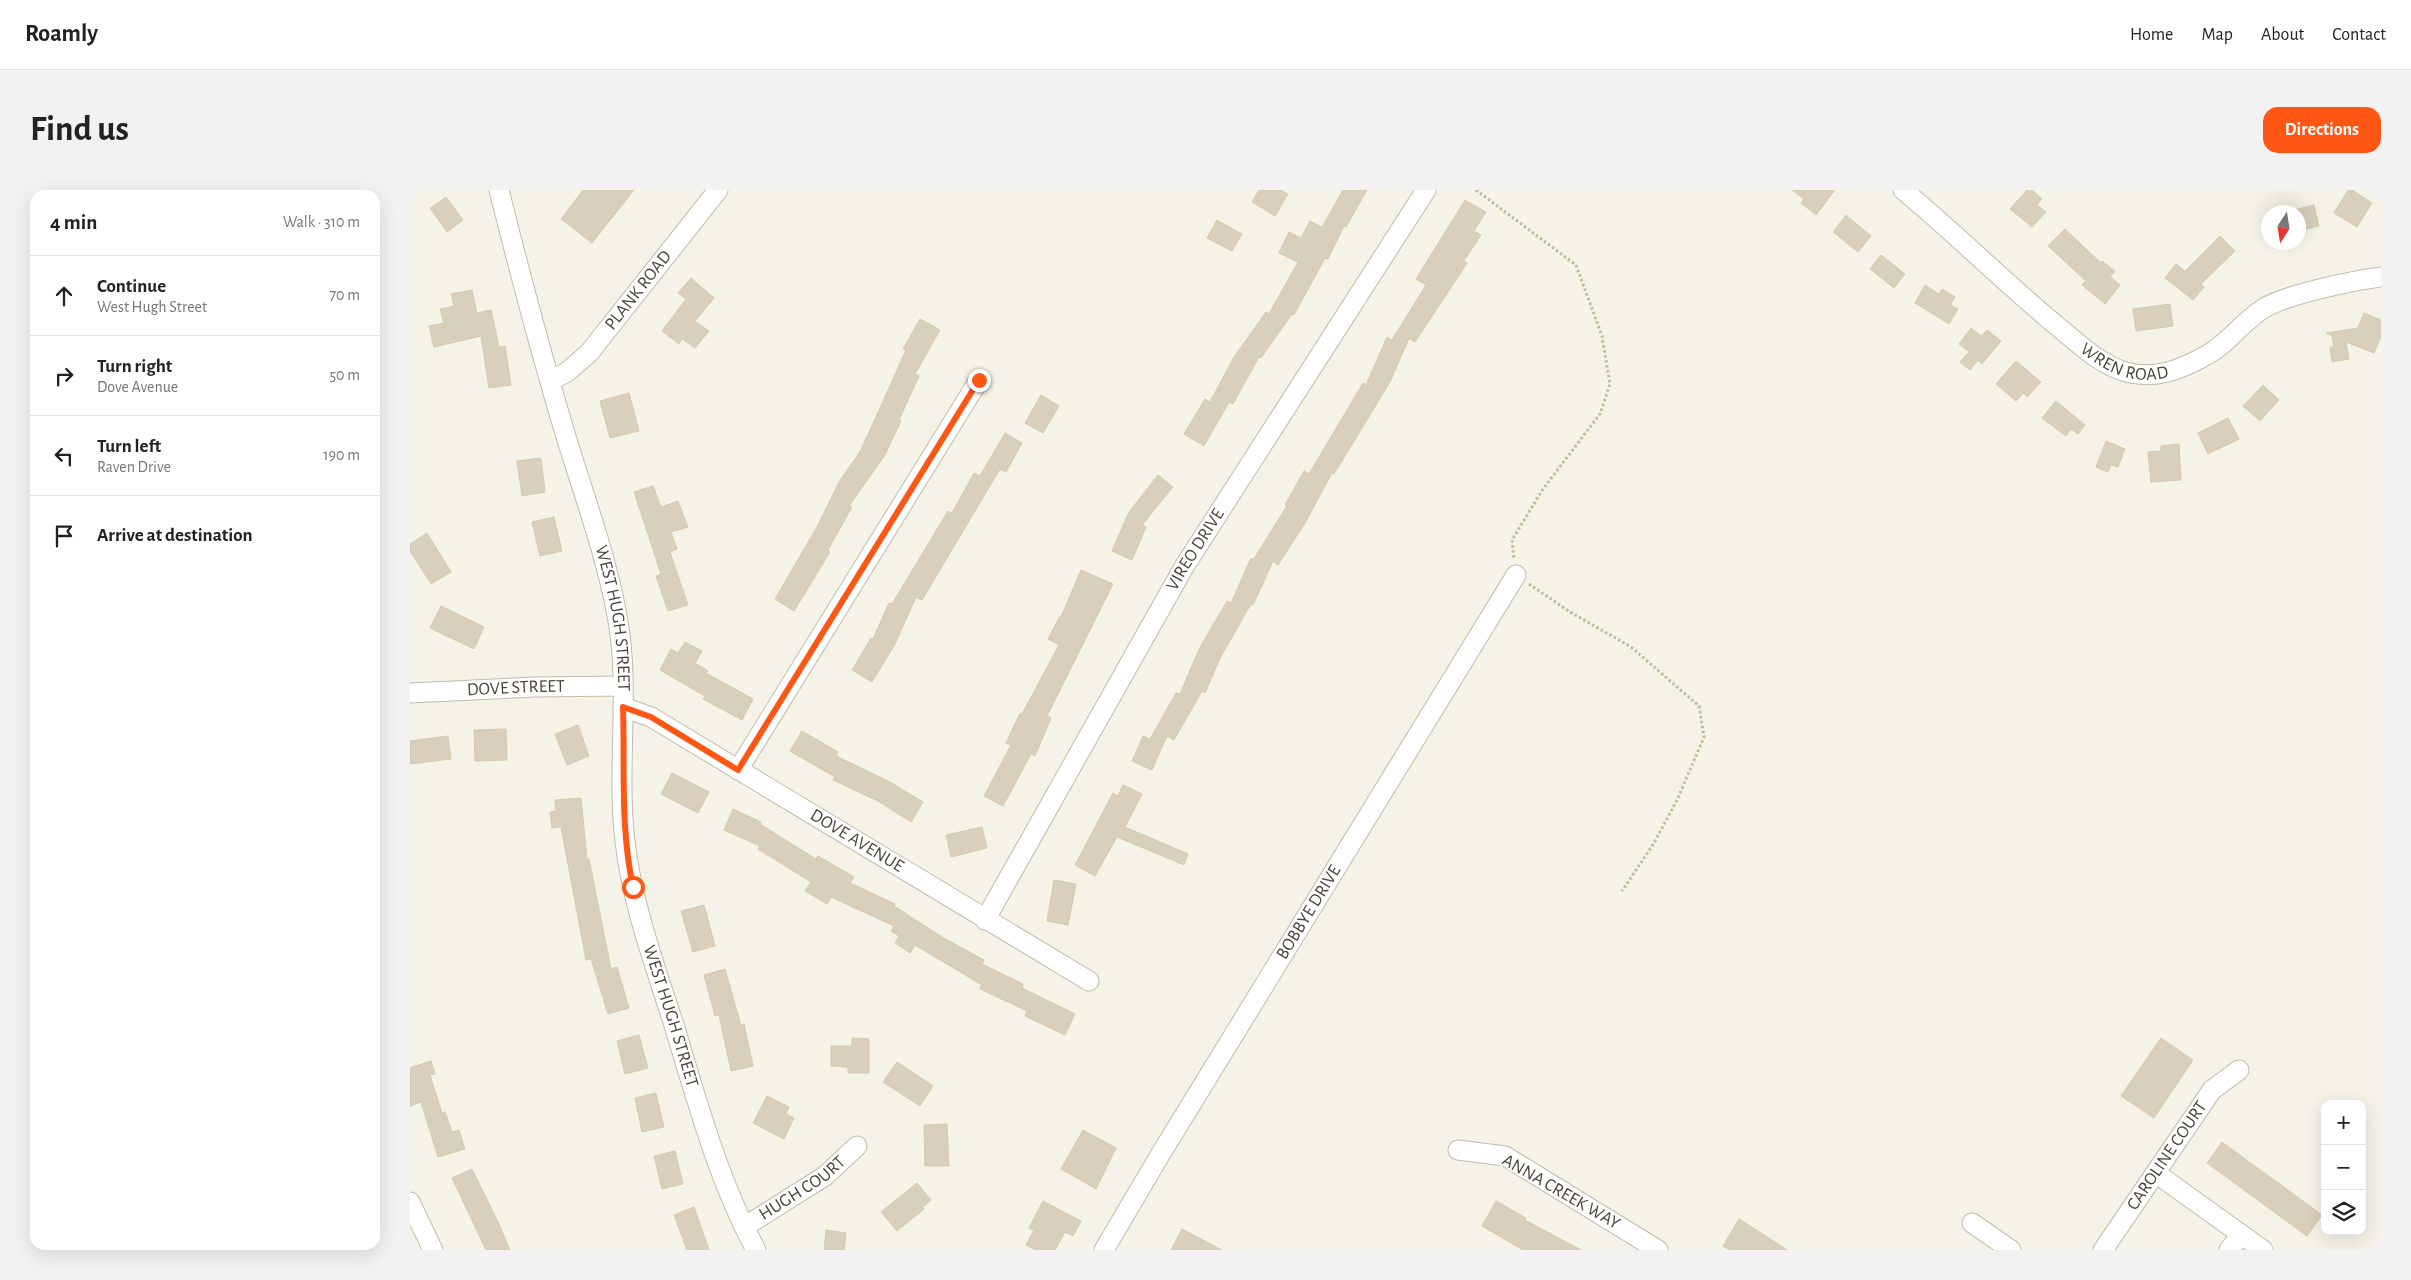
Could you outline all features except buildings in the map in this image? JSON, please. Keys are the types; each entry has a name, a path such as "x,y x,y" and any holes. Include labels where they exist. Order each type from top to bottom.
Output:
{"street":[{"name":"WEST HUGH STREET","path":"499,190 550,381 610,580 621,642 623,809 625,841 633,887 699,1113 713,1154 744,1227 756,1250"},
{"name":"PLANK ROAD","path":"550,381 567,372 589,353 718,190"},
{"name":"VIREO DRIVE","path":"985,920 1184,567 1426,190"},
{"name":"WREN ROAD","path":"1904,190 2039,311 2098,359 2126,372 2141,374 2171,372 2206,356 2222,345 2253,316 2277,302 2381,277"},
{"path":"738,770 979,380"},
{"name":"BOBBYE DRIVE","path":"1104,1250 1160,1154 1516,575"},
{"name":"DOVE STREET","path":"410,694 534,687 623,686"},
{"name":"DOVE AVENUE","path":"623,707 651,717 1088,981"},
{"name":"CAROLINE COURT","path":"2103,1250 2157,1174 2212,1090 2239,1070"},
{"name":"HUGH COURT","path":"744,1227 825,1176 857,1146"},
{"name":"ANNA CREEK WAY","path":"1458,1150 1505,1156 1658,1250"},
{"path":"2157,1174 2263,1250"},
{"path":"410,1202 433,1250"},
{"path":"1972,1223 2011,1250"},
{"path":"2230,1250 2241,1235"}],"path":[{"path":"1476,190 1576,265 1602,336 1610,384 1600,414 1543,489 1512,540 1516,575 1570,612 1631,647 1699,706 1704,736 1677,800 1659,834 1622,891"}],"route":[{"path":"633,887 625,841 623,809 623,707 641,711 738,770 797,678 979,380"}]}
